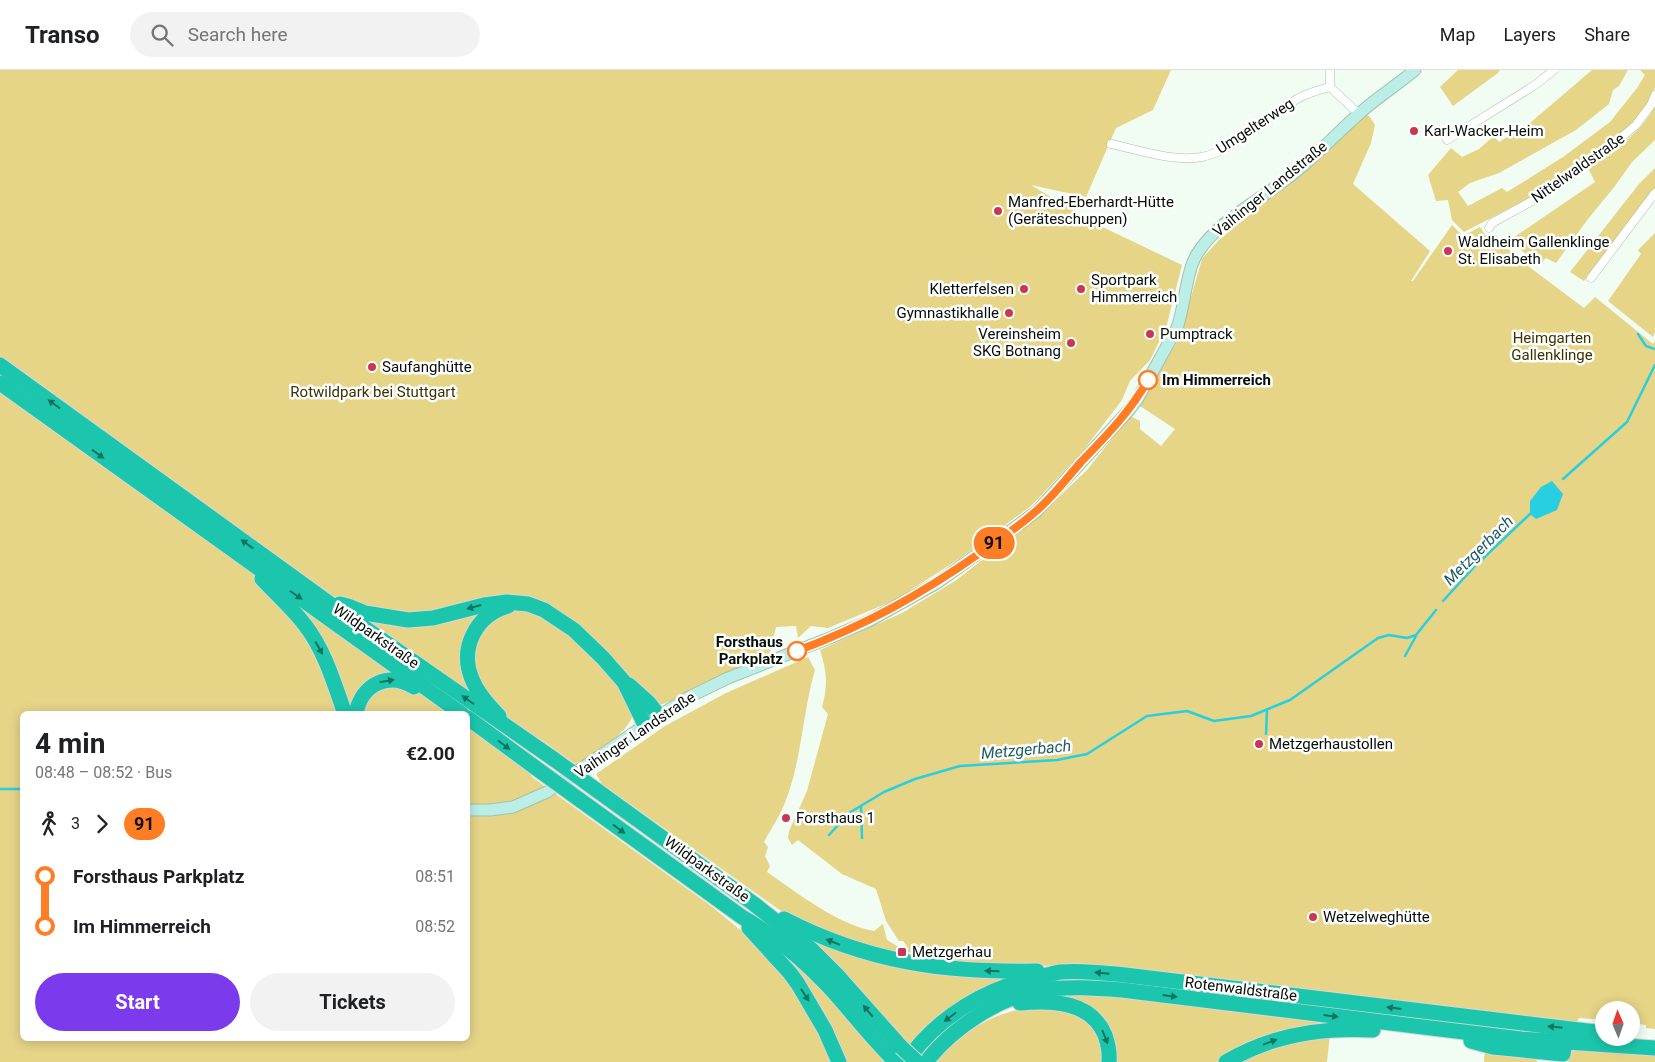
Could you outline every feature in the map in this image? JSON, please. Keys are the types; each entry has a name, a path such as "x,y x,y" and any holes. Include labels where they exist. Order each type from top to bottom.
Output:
{"highway":[{"name":"Wildparkstraße","path":"0,365 329,603 509,727 754,904"},
{"name":"Wildparkstraße","path":"0,383 458,711"},
{"path":"242,557 294,611 315,640 328,664 344,711"},
{"path":"329,603 348,606 365,613 408,620 433,618 496,602 522,603 544,610 562,620 585,640 624,682 640,694 659,716"},
{"path":"509,727 474,684 469,669 467,651 474,632 487,616 504,608 522,603"},
{"path":"356,711 357,705 364,693 381,681 393,680 405,681 455,711"},
{"path":"624,682 645,725"},
{"name":"Wildparkstraße","path":"470,720 742,917"},
{"path":"754,904 818,936 853,949 890,959 914,964 968,970 1058,972"},
{"path":"754,904 825,962 899,1057"},
{"path":"742,917 761,928 813,970 899,1057 917,1062"},
{"path":"742,917 751,931 798,984 821,1022 839,1062"},
{"name":"Rotenwaldstraße","path":"899,1057 920,1044 939,1025 971,1002 1006,986 1058,972 1125,975 1595,1032"},
{"name":"Rotenwaldstraße","path":"1001,1004 1038,991 1085,987 1486,1035 1564,1048"},
{"path":"926,1062 958,1030 971,1020 1001,1004 1046,1001 1079,1009 1091,1017 1102,1030 1109,1048 1109,1062"},
{"path":"1226,1062 1271,1041 1314,1031 1366,1029 1460,1038 1486,1035"},
{"path":"1640,1037 1655,1039"},
{"name":"Rotenwaldstraße","path":"1460,1038 1493,1047 1655,1048"}],"street":[{"path":"1330,70 1330,87 1359,114"},
{"name":"Vaihinger Landstraße","path":"470,810 500,809 521,804 539,796 567,780 659,716 708,688 832,637 904,602 962,566 1037,511 1105,438 1137,400 1177,328 1191,270 1196,256 1203,246 1245,208 1292,174 1359,114 1415,70"},
{"path":"1447,140 1554,70"},
{"name":"Umgelterweg","path":"1111,144 1183,158 1202,156 1220,151 1298,98 1330,87"},
{"name":"Nittelwaldstraße","path":"1489,228 1492,223 1543,195 1603,153 1636,125 1655,95"},
{"path":"1591,278 1655,193"}],"green space":[{"name":"Rotwildpark bei Stuttgart","path":"0,70 1171,70 1153,110 1116,128 1086,197 1031,185 1092,222 1182,265 1166,328 1150,360 1130,381 1122,400 1082,452 1031,506 959,559 895,600 828,628 811,626 798,638 796,626 776,627 770,653 659,705 609,673 633,709 628,725 621,733 578,766 540,739 531,752 532,777 711,906 749,937 773,962 804,1005 832,1062 0,1062"},
{"path":"1458,70 1500,70 1453,106 1440,87"},
{"path":"1592,70 1628,70 1619,86 1613,90 1609,104 1576,130 1499,173 1470,183 1458,192 1468,206 1502,188 1507,192 1563,157 1610,122 1645,75 1640,70 1655,70 1655,88 1647,104 1632,125 1543,191 1464,232 1452,220 1448,200 1436,201 1428,175 1451,148 1462,157 1479,149 1494,136 1499,142 1530,123"},
{"path":"1655,105 1655,140 1632,162 1556,263 1546,258 1538,265 1510,240 1595,182 1588,168 1635,133 1649,116"},
{"name":"Heimgarten Gallenklinge","path":"1365,114 1370,117 1375,125 1371,143 1353,184 1430,251 1411,281 1413,281 1452,225 1463,236 1480,227 1486,236 1490,237 1495,234 1516,257 1584,308 1595,297 1653,344 1655,341 1655,1029 1646,1028 1646,1025 1640,1024 1640,1001 1595,1001 1595,1019 1579,1018 1577,1022 1558,1021 1075,965 982,967 925,959 925,956 908,952 907,946 903,941 899,941 886,921 876,889 842,874 798,840 792,845 788,838 789,831 807,791 828,714 822,707 826,678 820,650 902,613 955,581 1037,518 1087,470 1130,416 1140,421 1140,429 1161,446 1175,429 1137,404 1179,339 1202,259 1218,241"},
{"path":"1655,168 1655,189 1584,281 1570,272 1639,184"},
{"path":"1655,233 1655,332 1653,337 1608,301 1641,254 1638,250"},
{"path":"808,657 815,670 790,789 782,810 764,842 768,847 765,856 770,866 767,872 818,907 846,922 874,931 883,924 887,940 899,947 904,947 904,952 875,949 795,919 781,911 602,784 596,774 665,726 726,693"},
{"path":"807,937 1022,976 910,1048"},
{"path":"767,939 804,970 887,1062 845,1062"},
{"path":"1073,992 1341,1022 1231,1053 1216,1062 1115,1062 1113,1040 1055,995"},
{"path":"1042,1006 1082,1016 1100,1034 1104,1062 934,1062 982,1023 1009,1012"},
{"path":"1330,1035 1327,1062 1237,1062 1278,1044"},
{"path":"1485,1048 1536,1058 1537,1062 1484,1062"},
{"path":"1587,1049 1655,1053 1655,1062 1566,1062 1569,1052"}],"water":[{"path":"1552,481 1563,494 1557,510 1536,519 1530,514 1530,501 1541,487"}],"waterway":[{"path":"1638,334 1646,346 1655,349"},
{"name":"Metzgerbach","path":"1563,479 1627,422 1655,365"},
{"name":"Metzgerbach","path":"1443,601 1475,566 1530,514"},
{"name":"Metzgerbach","path":"829,835 849,813 884,792 915,779 960,766 1057,760 1087,754 1147,716 1187,711 1214,721 1251,716 1290,700 1378,638 1389,635 1407,638 1416,635 1436,610"},
{"path":"1405,656 1416,636"},
{"path":"1266,734 1267,710"},
{"path":"0,789 20,789"},
{"path":"861,807 862,838"}],"bus line":[{"name":"91","path":"797,651 870,621 904,602 936,583 1022,523 1037,511 1130,410 1148,380"}],"place":[{"name":"Karl-Wacker-Heim","path":"1414,131"},
{"name":"Manfred-Eberhardt-Hütte (Geräteschuppen)","path":"998,211"},
{"name":"Waldheim Gallenklinge St. Elisabeth","path":"1448,251"},
{"name":"Kletterfelsen","path":"1024,289"},
{"name":"Sportpark Himmerreich","path":"1081,289"},
{"name":"Gymnastikhalle","path":"1009,313"},
{"name":"Pumptrack","path":"1150,334"},
{"name":"Vereinsheim SKG Botnang","path":"1071,343"},
{"name":"Saufanghütte","path":"372,367"},
{"name":"Im Himmerreich","path":"1148,380"},
{"name":"Forsthaus Parkplatz","path":"797,651"},
{"name":"Metzgerhaustollen","path":"1259,744"},
{"name":"Forsthaus 1","path":"786,818"},
{"name":"Wetzelweghütte","path":"1313,917"},
{"name":"Metzgerhau","path":"902,952"}]}
